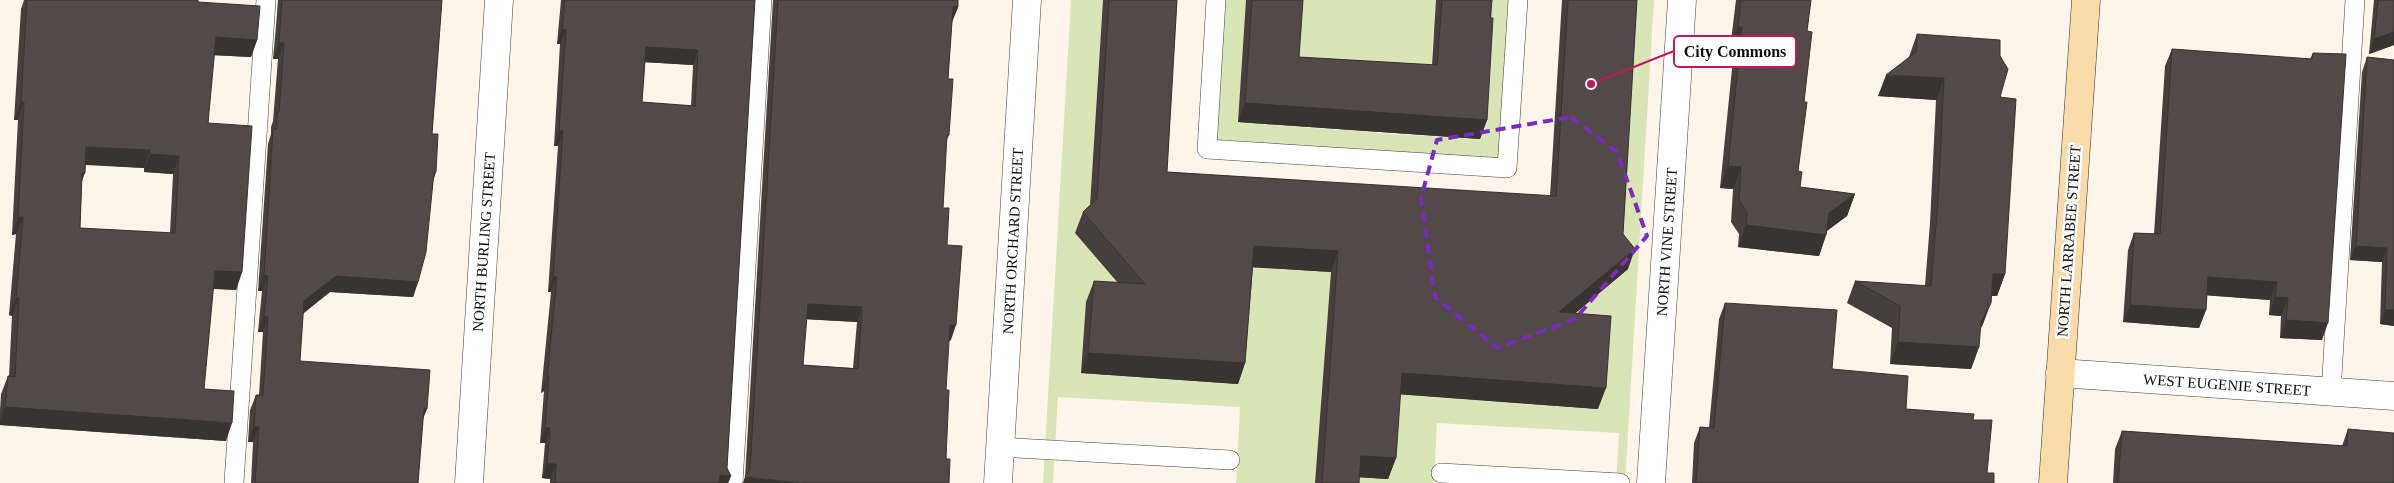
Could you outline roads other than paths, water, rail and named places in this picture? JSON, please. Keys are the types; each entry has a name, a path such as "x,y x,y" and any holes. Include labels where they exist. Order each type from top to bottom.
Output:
{"street":[{"name":"NORTH BURLING STREET","path":"469,483 499,0"},
{"name":"NORTH ORCHARD STREET","path":"998,483 1027,0"},
{"name":"NORTH VINE STREET","path":"1651,483 1682,0"},
{"name":"NORTH LARRABEE STREET","path":"2053,483 2086,0"},
{"name":"WEST EUGENIE STREET","path":"2060,373 2394,396"}],"lane":[{"path":"234,483 266,0"},
{"path":"733,483 762,0"},
{"path":"1216,0 1207,149 1507,168 1518,0"},
{"path":"2331,392 2355,0"},
{"path":"1000,447 1230,460"},
{"path":"1441,473 1620,483"}],"place":[{"name":"City Commons","path":"1591,84"}]}
